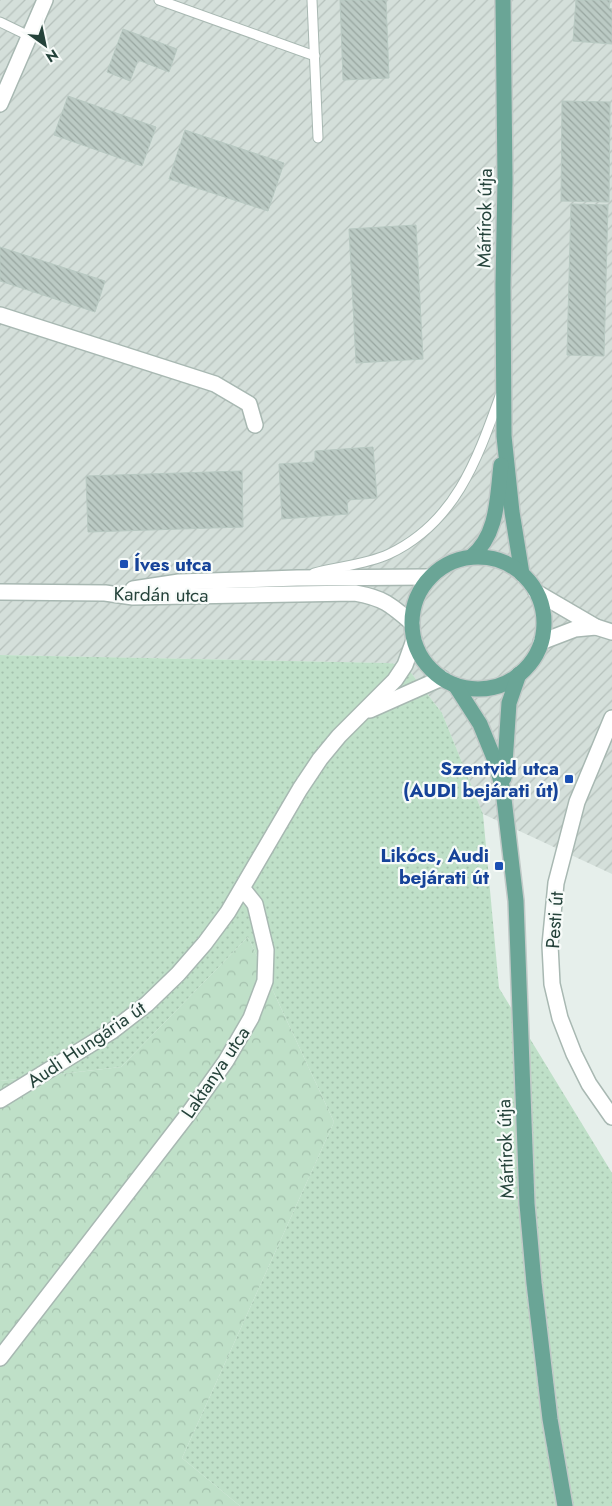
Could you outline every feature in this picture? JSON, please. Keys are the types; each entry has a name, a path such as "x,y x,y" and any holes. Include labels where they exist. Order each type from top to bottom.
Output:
{"main road":[{"name":"Mártírok útja","path":"503,0 505,180 504,436 512,512 522,574"},
{"name":"Mártírok útja","path":"471,557 489,536 495,516 504,436"},
{"name":"Mártírok útja","path":"449,682 468,688 482,688 508,682 519,674 536,654 541,642 544,625 542,608 536,592 514,567 493,559 471,557 448,564 430,577 420,591 414,606 412,623 414,640 427,666 449,682 480,724 496,763 503,790 516,901 527,1204 532,1264 550,1419 565,1506"},
{"name":"Mártírok útja","path":"503,790 509,703 519,674"}],"street":[{"path":"0,104 45,0"},
{"path":"0,315 215,384 249,404 256,425"},
{"name":"Kardán utca","path":"105,593 180,582 297,578 430,577"},
{"path":"0,592 105,593"},
{"path":"536,592 596,627 612,632"},
{"name":"Kardán utca","path":"105,593 133,596 355,593 374,596 388,602 412,623"},
{"path":"541,642 575,629 596,627"},
{"path":"243,889 295,796 339,736 400,673 405,666 414,640"},
{"path":"364,712 449,682"},
{"name":"Pesti út","path":"612,718 577,802 556,883 550,945 552,984 560,1018 574,1054 589,1084 612,1117"},
{"name":"Audi Hungária út","path":"0,1100 112,1031 147,1004 178,974 205,943 243,889"},
{"name":"Laktanya utca","path":"0,1358 189,1113 226,1061 251,1018 266,981 266,950 255,904 243,889"}],"lane":[{"path":"159,0 315,56"},
{"path":"312,0 318,138"},
{"path":"0,22 29,36"},
{"path":"297,578 333,568 360,564 388,555 419,536 441,516 458,492 478,455 504,386"}],"shaded area":[{"path":"0,0 612,0 612,874 483,814 442,713 405,665 388,663 0,655"}],"green space":[{"path":"0,655 388,663 405,665 442,713 483,814 499,988 612,1173 612,1506 240,1506 182,1458 334,1122 248,937 121,1067 0,1081"},
{"path":"248,937 334,1122 182,1458 240,1506 0,1506 0,1081 121,1067"}],"building":[{"path":"340,0 386,0 389,78 343,80"},
{"path":"576,0 610,0 609,8 612,9 612,44 573,41"},
{"path":"123,29 177,49 169,72 138,60 130,81 107,72"},
{"path":"68,96 156,127 142,166 54,135"},
{"path":"562,101 610,102 609,202 561,201"},
{"path":"185,130 284,163 268,211 169,179"},
{"path":"571,204 608,205 604,356 567,355"},
{"path":"416,225 423,359 356,363 349,229"},
{"path":"0,247 105,281 95,312 0,281"},
{"path":"373,447 377,498 347,500 348,514 282,519 279,464 315,462 315,451"},
{"path":"242,471 243,527 88,532 86,476"}],"place":[{"name":"Íves utca","path":"124,564"},
{"name":"Szentvid utca (AUDI bejárati út)","path":"569,779"},
{"name":"Likócs, Audi bejárati út","path":"499,866"}]}
